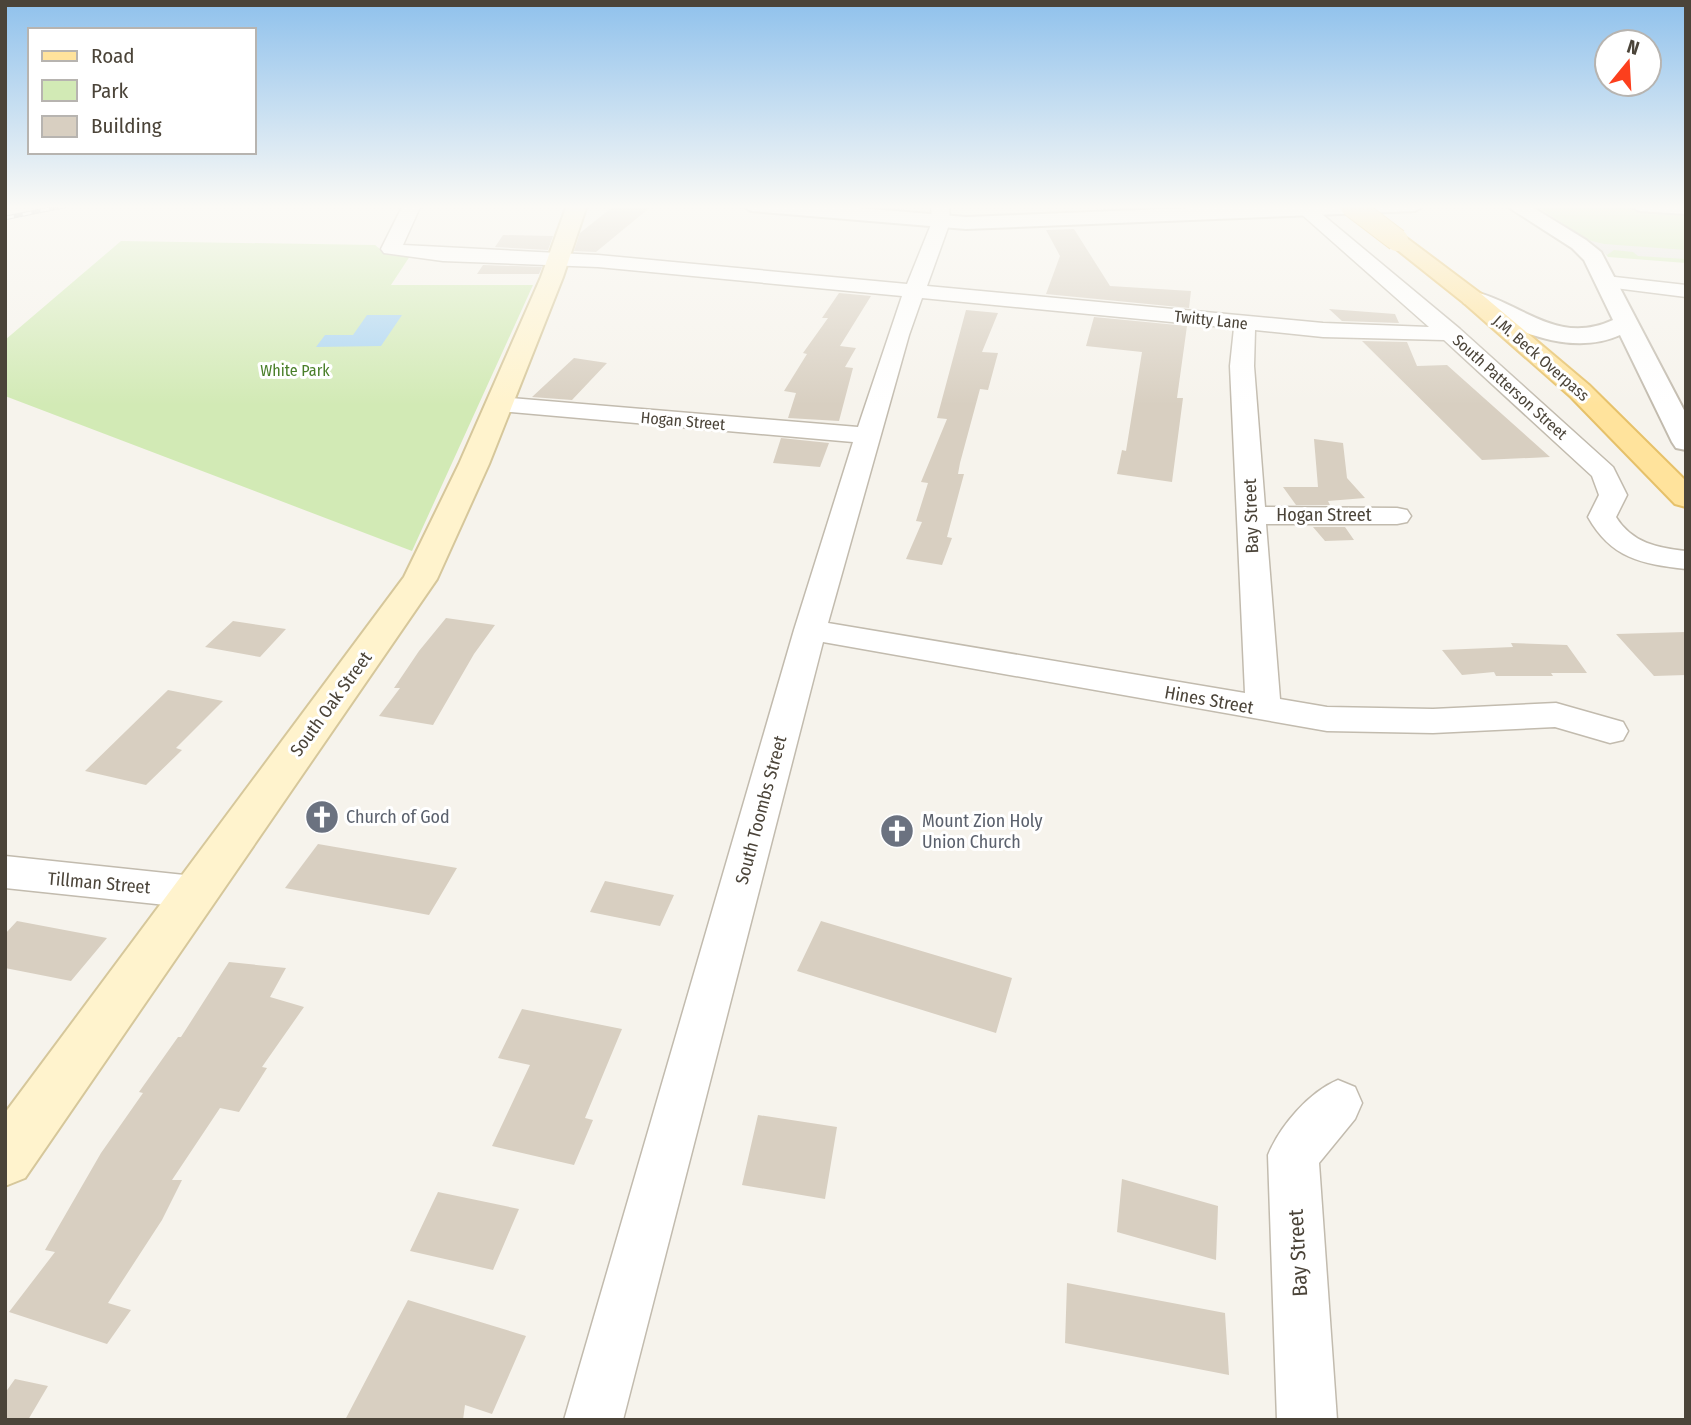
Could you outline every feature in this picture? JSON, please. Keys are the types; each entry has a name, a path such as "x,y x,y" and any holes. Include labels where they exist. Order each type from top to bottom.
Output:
{"main road":[{"name":"South Oak Street","path":"5,1159 414,589 449,523 554,272"},
{"name":"J.M. Beck Overpass","path":"1438,272 1580,391 1686,498"}],"street":[{"name":"Twitty Lane","path":"712,272 1245,323 1452,334"},
{"name":"South Toombs Street","path":"593,1420 810,630 920,272"},
{"name":"South Patterson Street","path":"1378,272 1452,334 1604,473 1614,495 1602,517 1610,535 1636,552 1686,559"},
{"path":"1601,272 1686,442"},
{"path":"1606,282 1686,291"},
{"path":"1472,298 1507,318 1554,331 1602,333 1625,323"},
{"name":"Bay Street","path":"1245,323 1242,366 1252,486 1251,515 1263,710"},
{"name":"Hogan Street","path":"499,404 868,436"},
{"name":"Hogan Street","path":"1251,515 1396,516"},
{"name":"Hines Street","path":"810,630 1263,710 1371,722 1556,715 1610,731"},
{"name":"Tillman Street","path":"5,872 194,892"},
{"name":"Bay Street","path":"1307,1420 1293,1156 1338,1103"}],"green space":[{"name":"White Park","path":"85,272 400,272 391,285 533,285 412,551 5,396 5,340"}],"water":[{"path":"367,315 402,315 381,346 316,347 325,335 353,335"}],"building":[{"path":"479,272 540,272 539,274 477,274"},
{"path":"1054,272 1101,272 1110,286 1191,291 1189,308 1046,294"},
{"path":"839,293 871,296 840,346 856,348 845,367 853,368 839,421 788,418 796,393 784,391 807,354 803,353 828,318 822,318"},
{"path":"1329,309 1395,314 1399,323 1342,321"},
{"path":"966,310 998,313 982,352 998,353 988,390 980,389 960,463 958,474 964,474 947,537 952,538 942,565 906,559 922,522 916,521 928,483 921,482 947,419 937,418"},
{"path":"1094,317 1187,326 1177,398 1183,398 1172,482 1117,474 1122,450 1126,451 1142,352 1086,346"},
{"path":"1362,341 1407,342 1417,366 1447,365 1550,457 1482,460"},
{"path":"574,358 607,363 572,400 532,397"},
{"path":"781,438 829,443 820,467 773,463"},
{"path":"1314,439 1343,443 1347,478 1365,498 1328,501 1330,505 1296,505 1283,487 1318,487"},
{"path":"1313,527 1345,527 1354,540 1325,541"},
{"path":"446,618 495,625 474,654 433,725 379,716 400,688 394,688 419,651"},
{"path":"233,621 286,629 260,657 205,647"},
{"path":"1686,632 1686,675 1654,676 1616,634"},
{"path":"1511,643 1567,645 1587,673 1496,676 1494,672 1462,675 1442,650 1513,647"},
{"path":"168,690 223,701 176,748 182,750 146,785 85,771"},
{"path":"318,844 457,868 429,915 285,888"},
{"path":"605,881 674,895 660,926 590,912"},
{"path":"17,921 107,938 71,981 5,968 5,934"},
{"path":"821,921 1012,978 996,1033 797,971"},
{"path":"229,962 286,968 270,997 304,1007 262,1067 267,1068 239,1112 220,1108 172,1180 182,1180 162,1220 108,1303 131,1310 107,1344 9,1312 55,1252 45,1250 101,1153 143,1093 139,1092 178,1037 181,1037"},
{"path":"522,1009 622,1029 585,1118 593,1120 574,1165 492,1146 530,1065 498,1058"},
{"path":"758,1115 837,1127 825,1199 742,1185"},
{"path":"1122,1179 1218,1206 1216,1260 1117,1232"},
{"path":"438,1192 519,1209 493,1270 410,1251"},
{"path":"1067,1283 1225,1313 1229,1375 1065,1343"},
{"path":"408,1300 526,1336 492,1414 465,1405 463,1420 345,1420"},
{"path":"15,1379 48,1386 28,1420 5,1420 5,1393"}],"place":[{"name":"Church of God","path":"322,817"},
{"name":"Mount Zion Holy Union Church","path":"897,831"}]}
